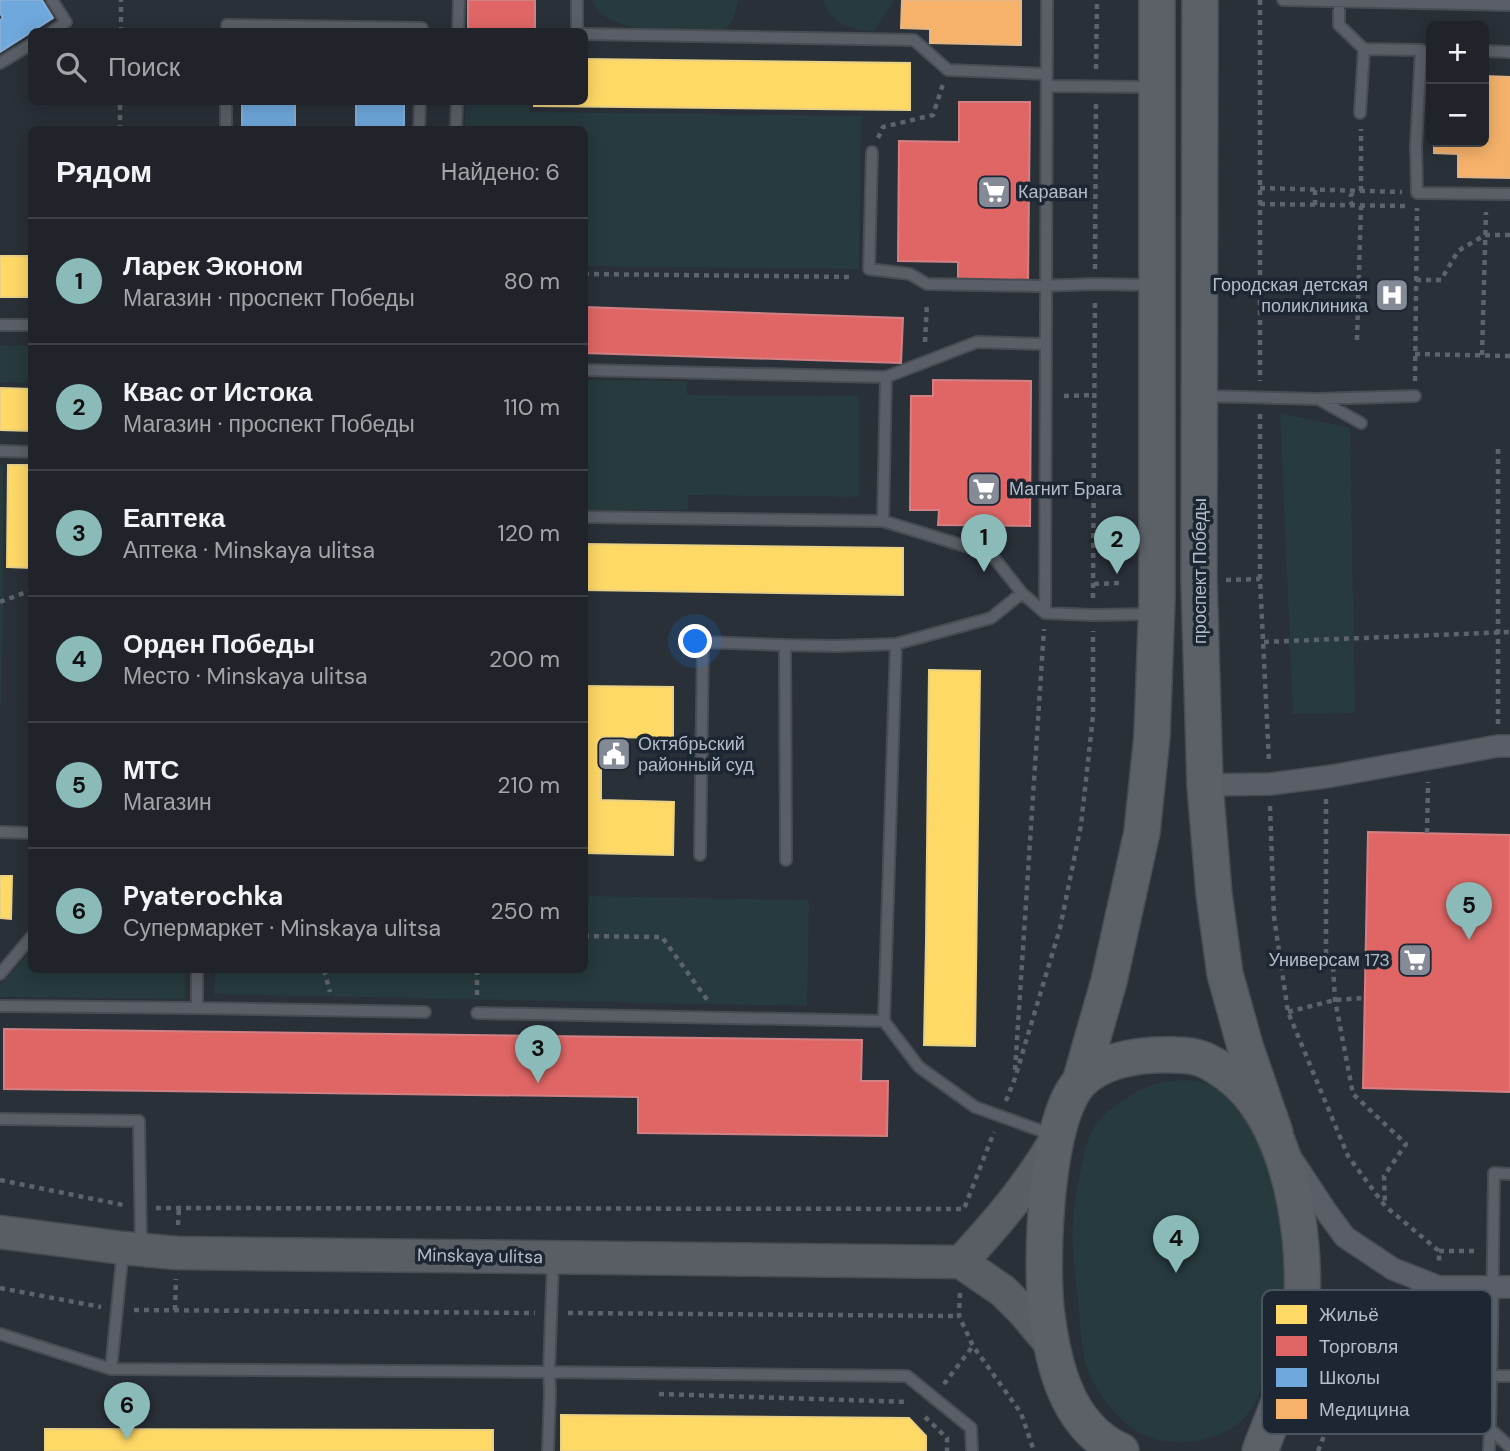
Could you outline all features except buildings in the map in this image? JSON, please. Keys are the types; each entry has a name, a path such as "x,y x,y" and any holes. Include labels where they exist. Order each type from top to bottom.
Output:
{"main road":[{"path":"1121,1451 1095,1442 1076,1411 1056,1366 1050,1343 1045,1297 1044,1243 1057,1137 1065,1108 1080,1082 1109,981 1142,832 1152,736 1156,614 1157,0"},
{"name":"проспект Победы","path":"1200,0 1199,580 1205,785 1214,894 1225,974 1245,1046 1275,1133"},
{"path":"1080,1082 1101,1067 1132,1058 1165,1055 1192,1055 1214,1064 1238,1082 1275,1133 1287,1168 1295,1200 1302,1262 1302,1290"},
{"path":"1050,1343 1003,1291 961,1262 994,1226 1037,1171 1057,1137"},
{"name":"Minskaya ulitsa","path":"0,1232 177,1253 961,1262"},
{"path":"1230,1451 1265,1439"}],"street":[{"path":"1205,785 1270,784 1332,776 1504,746"},
{"path":"1275,1133 1345,1237 1393,1269 1439,1287 1501,1287"},
{"path":"1433,1290 1439,1287"}],"lane":[{"path":"52,0 66,22 58,28"},
{"path":"458,28 459,0"},
{"path":"577,0 577,28"},
{"path":"1045,613 1047,0"},
{"path":"1283,0 1510,5"},
{"path":"1339,1 1339,25 1364,49 1426,50 1416,146 1417,193 1510,194"},
{"path":"227,28 227,25 422,28"},
{"path":"588,34 914,40 948,70 1046,74"},
{"path":"0,63 28,46"},
{"path":"1361,117 1364,49"},
{"path":"1489,51 1510,51"},
{"path":"1047,86 1157,87"},
{"path":"226,105 226,126"},
{"path":"419,126 420,105"},
{"path":"456,126 457,105"},
{"path":"872,152 869,269 910,274 927,284 1157,285"},
{"path":"0,325 28,326"},
{"path":"588,370 886,377 977,342 1046,344"},
{"path":"883,521 886,377"},
{"path":"1199,396 1317,399 1415,396"},
{"path":"1317,399 1361,424"},
{"path":"0,451 28,452"},
{"path":"588,517 883,521 991,554 1022,593 1045,613 1156,614"},
{"path":"700,855 703,642 835,646 896,644 991,618 1022,593"},
{"path":"896,644 884,1021 919,1067 975,1107 1057,1137"},
{"path":"785,645 786,860"},
{"path":"0,832 28,832"},
{"path":"0,974 28,941"},
{"path":"197,973 197,1008"},
{"path":"0,1006 425,1012"},
{"path":"477,1013 884,1021"},
{"path":"0,1119 139,1121 140,1208 117,1309 111,1368"},
{"path":"1492,1334 1501,1287 1494,1173 1510,1174"},
{"path":"548,1451 553,1257"},
{"path":"0,1334 111,1368 908,1376 971,1428 972,1451"},
{"path":"1492,1376 1510,1376"},
{"path":"1492,1431 1510,1447"}],"path":[{"path":"121,0 121,28"},
{"path":"1034,1451 1021,1413 973,1346 959,1316 961,1262 964,1209 1015,1078 1060,928 1081,825 1093,716 1097,0"},
{"path":"872,152 883,127 933,115 948,70"},
{"path":"120,105 120,126"},
{"path":"1358,191 1361,117"},
{"path":"1260,188 1358,191 1373,198 1417,206 1415,396"},
{"path":"1315,190 1315,205"},
{"path":"1353,206 1351,195 1358,191"},
{"path":"1260,204 1361,206 1373,198 1417,193"},
{"path":"1482,355 1486,193"},
{"path":"1357,340 1361,206"},
{"path":"1416,280 1441,280 1458,251 1485,235 1510,236"},
{"path":"588,274 856,277 869,269"},
{"path":"925,348 927,284"},
{"path":"1415,354 1510,356"},
{"path":"1046,396 1094,395"},
{"path":"1498,448 1498,633 1504,746"},
{"path":"1222,580 1260,579"},
{"path":"1094,584 1122,583"},
{"path":"0,602 28,592"},
{"path":"1015,1078 1045,613"},
{"path":"1264,642 1510,632"},
{"path":"1427,833 1429,770"},
{"path":"1270,784 1274,917 1288,1013 1335,1000 1364,998"},
{"path":"1326,799 1326,955 1333,966 1335,1000 1353,1094 1405,1144 1384,1177 1385,1206"},
{"path":"588,936 662,937 720,1018"},
{"path":"477,973 477,1013"},
{"path":"0,1180 140,1208 964,1209"},
{"path":"0,1288 117,1309 959,1316"},
{"path":"922,1414 973,1346"},
{"path":"646,1394 908,1401 947,1438 947,1451"}],"green space":[{"path":"592,0 738,0 730,24 720,31 708,32 651,30 620,24 598,10"},
{"path":"823,0 893,2 874,31 866,31 836,20"},
{"path":"465,105 529,105 529,112 861,116 859,269 588,266 588,126 465,126"},
{"path":"0,346 28,346 28,383 0,382"},
{"path":"588,380 687,381 687,395 859,396 859,497 688,495 688,510 588,510"},
{"path":"1280,413 1350,428 1355,713 1293,714"},
{"path":"0,465 3,465 3,621 0,728"},
{"path":"588,896 809,900 807,1006 214,994 215,973 588,973"},
{"path":"28,953 28,973 185,973 185,999 0,997 0,986"},
{"path":"1183,1080 1207,1083 1228,1092 1240,1103 1253,1125 1268,1165 1283,1241 1283,1290 1262,1290 1260,1392 1247,1415 1230,1430 1191,1441 1169,1442 1141,1433 1117,1416 1099,1392 1086,1364 1074,1263 1076,1195 1090,1135 1099,1120 1117,1105 1146,1087"}],"place":[{"name":"Караван","path":"994,192"},
{"name":"Городская детская поликлиника","path":"1392,295"},
{"name":"Магнит Брага","path":"984,489"},
{"name":"Ларек Эконом","path":"984,572"},
{"name":"Квас от Истока","path":"1117,574"},
{"name":"Октябрьский районный суд","path":"614,754"},
{"name":"МТС","path":"1469,940"},
{"name":"Универсам 173","path":"1415,960"},
{"name":"Еаптека","path":"538,1083"},
{"name":"Орден Победы","path":"1176,1273"},
{"name":"Pyaterochka","path":"127,1440"}]}
